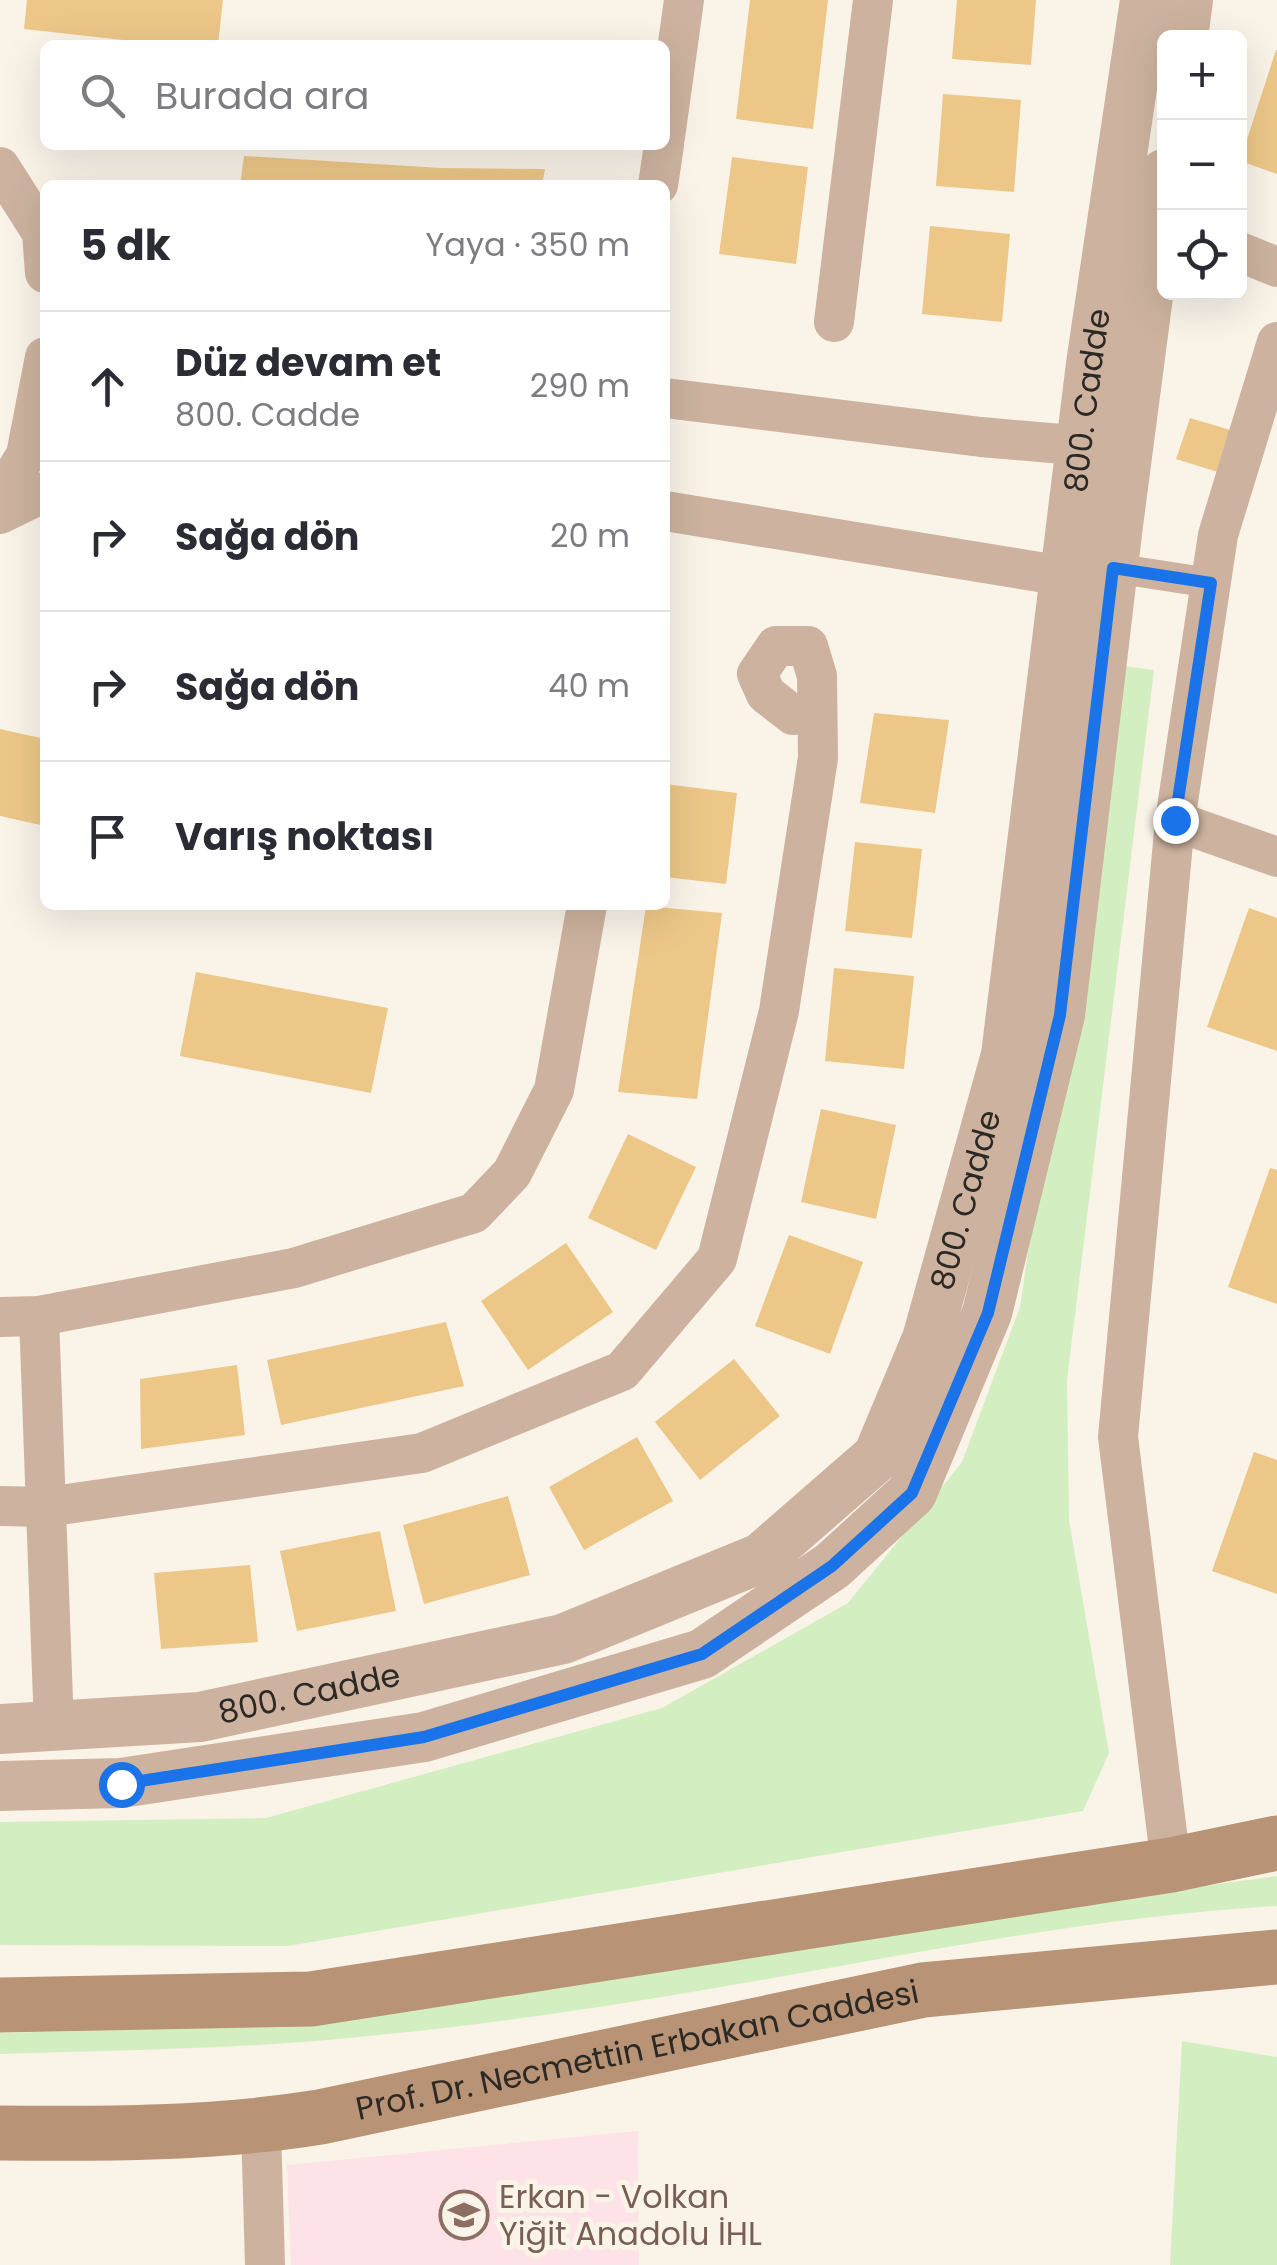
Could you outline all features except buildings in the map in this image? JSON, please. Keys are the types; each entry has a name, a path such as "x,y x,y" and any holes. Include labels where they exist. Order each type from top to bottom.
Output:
{"main road":[{"path":"0,2006 311,1999 1171,1865 1277,1844"},
{"name":"Prof. Dr. Necmettin Erbakan Caddesi","path":"0,2133 122,2134 261,2126 359,2109 923,1990 1277,1957"}],"street":[{"path":"670,101 684,0"},
{"path":"834,322 873,0"},
{"name":"800. Cadde","path":"1105,447 1091,364 1144,0"},
{"path":"1184,30 1188,0"},
{"path":"659,180 663,150"},
{"path":"0,159 40,201"},
{"path":"0,167 40,230"},
{"name":"800. Cadde","path":"0,1786 121,1784 424,1737 702,1654 832,1566 912,1493 988,1313 1060,1015 1105,447 1161,210"},
{"path":"1247,255 1277,266"},
{"path":"1171,1865 1118,1437 1175,820 1218,535 1277,342"},
{"path":"0,498 26,455 40,384"},
{"path":"670,399 963,435 1105,447"},
{"path":"0,514 40,494"},
{"path":"670,512 1096,576 1211,583"},
{"name":"800. Cadde","path":"0,1729 200,1718 563,1639 761,1558 878,1456 927,1339 1006,1055 1096,576"},
{"path":"0,1506 46,1507 422,1453 622,1371 718,1260 779,1011 818,758 817,708"},
{"path":"1175,820 1277,857"},
{"path":"54,1728 46,1507 19,1317 294,1268 474,1213 512,1173 554,1090 586,910"},
{"path":"261,2126 265,2265"}],"shaded area":[{"name":"Erkan - Volkan Yiğit Anadolu İHL","path":"638,2131 639,2265 291,2265 287,2165"}],"green space":[{"path":"1115,665 1154,670 1067,1380 1069,1520 1109,1753 1083,1811 288,1946 0,1945 0,1822 266,1818 662,1708 848,1603 962,1462 1020,1307"},
{"path":"1277,1876 1277,1906 1054,1930 532,2017 284,2043 0,2054 0,2033 156,2029"},
{"path":"1182,2041 1277,2057 1277,2265 1170,2265"}],"place":[{"name":"Erkan - Volkan Yiğit Anadolu İHL","path":"464,2215"}],"route":[{"path":"121,1784 424,1737 702,1654 832,1566 912,1493 988,1313 1060,1015 1113,568 1211,583 1175,820"}]}
